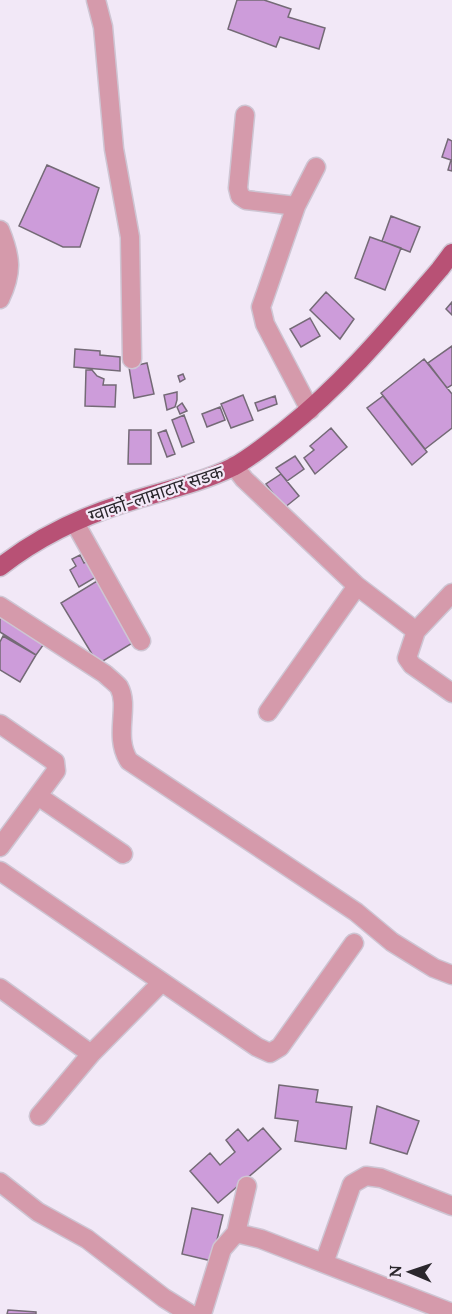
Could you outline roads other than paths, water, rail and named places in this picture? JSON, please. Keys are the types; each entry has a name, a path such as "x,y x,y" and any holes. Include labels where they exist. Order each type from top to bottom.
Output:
{"main road":[{"name":"ग्वार्को-लामाटार सडक","path":"0,567 32,544 75,523 125,503 195,484 234,466 256,452 310,410 358,364 452,253"}],"street":[{"path":"96,0 103,27 114,149 130,237 132,359"},
{"path":"245,115 238,188 240,196 246,200 296,206"},
{"path":"310,410 265,324 261,307 296,206 316,167"},
{"path":"0,230 10,266 7,284 0,299"},
{"path":"234,466 244,479 357,586 416,631"},
{"path":"75,523 141,642"},
{"path":"268,712 357,586"},
{"path":"452,593 416,631 407,658 412,665 452,693"},
{"path":"0,606 105,674 119,687 123,702 122,750 129,761 356,912 392,942 434,968 452,975"},
{"path":"0,724 55,762 56,771 0,847"},
{"path":"38,796 123,854"},
{"path":"1,875 257,1047 270,1053 280,1047 354,944"},
{"path":"39,1116 91,1054 162,982"},
{"path":"0,988 91,1054"},
{"path":"324,1263 352,1184 366,1176 381,1178 452,1206"},
{"path":"0,1182 38,1212 87,1239 164,1298 190,1314"},
{"path":"202,1314 222,1249 236,1233 247,1185"},
{"path":"236,1233 261,1239 452,1313"}]}
